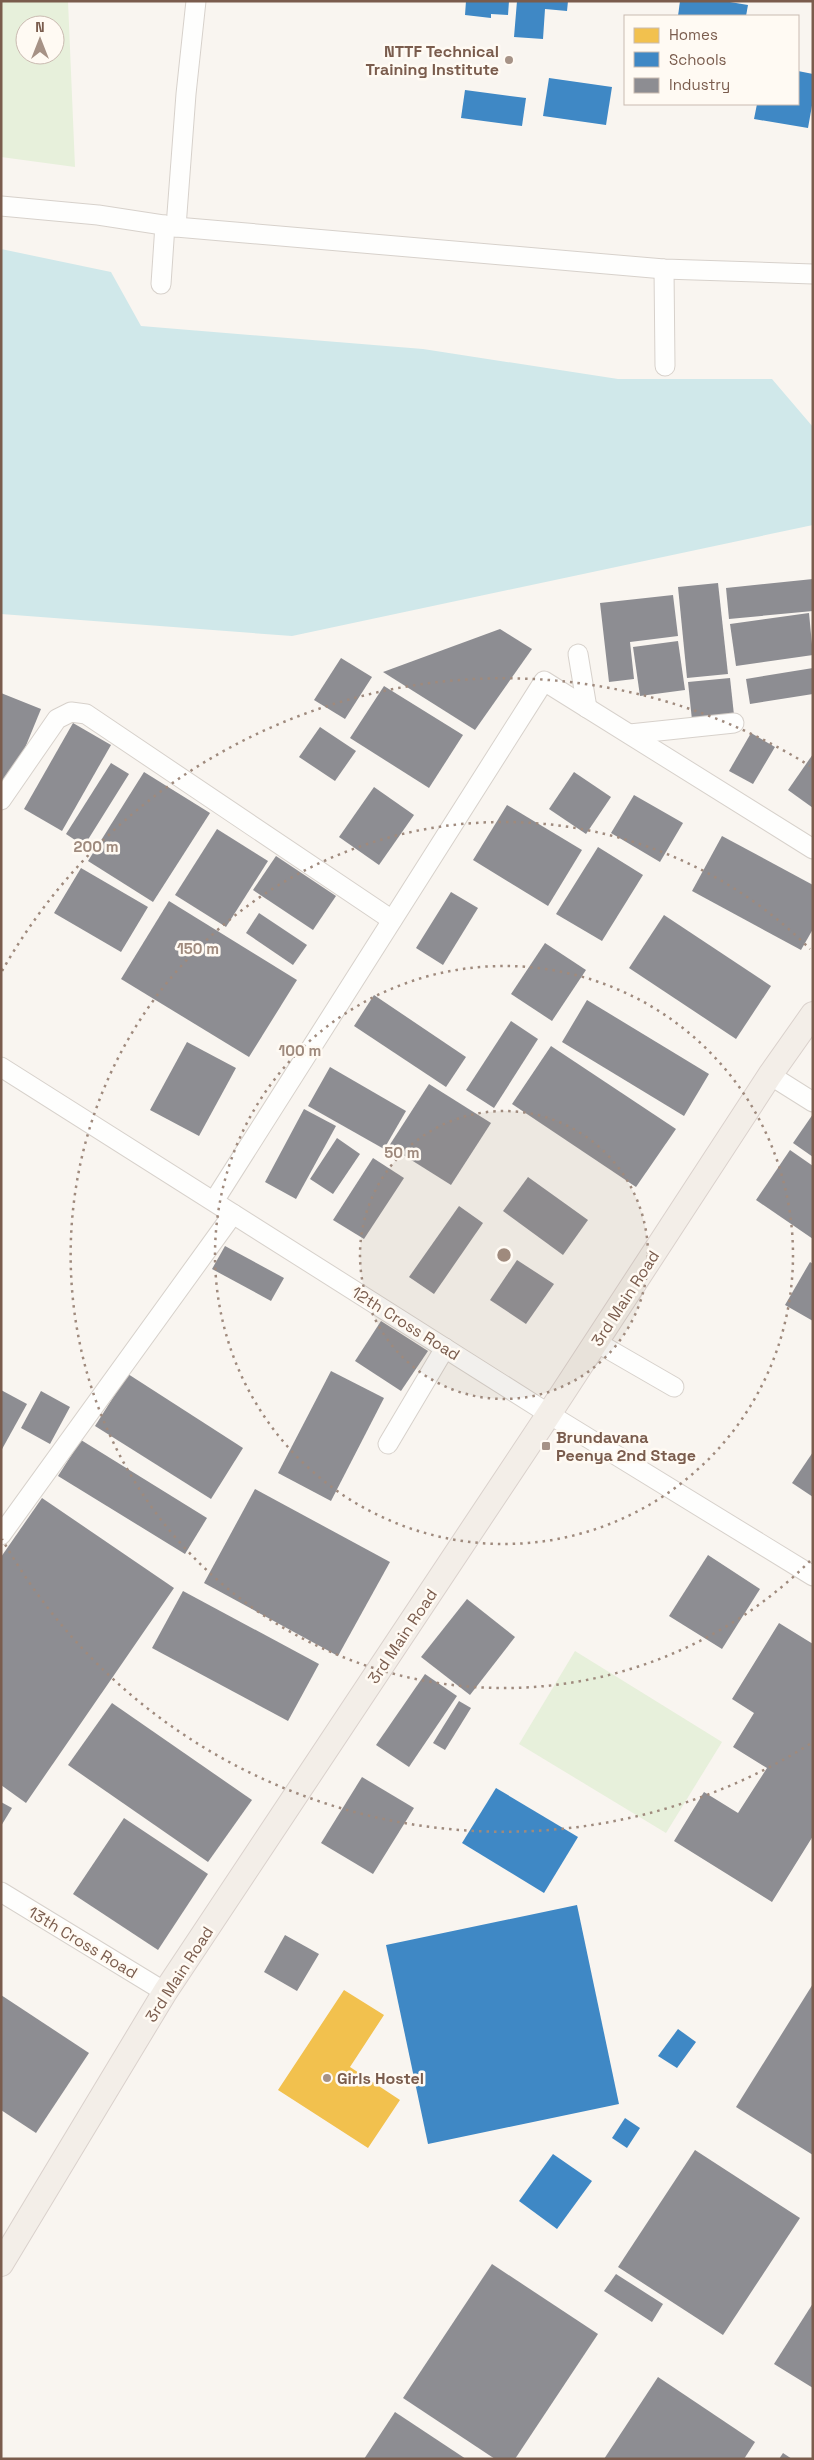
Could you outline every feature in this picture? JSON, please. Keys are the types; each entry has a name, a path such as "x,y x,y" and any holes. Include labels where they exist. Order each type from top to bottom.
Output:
{"main road":[{"name":"3rd Main Road","path":"1,2264 166,1992 550,1414 770,1075 813,1014"}],"street":[{"path":"161,284 171,226 196,1"},
{"path":"1,206 171,226 664,269 813,274"},
{"path":"664,269 665,366"},
{"path":"578,654 587,708"},
{"path":"214,1202 544,680 813,849"},
{"path":"1,800 56,720 71,712 86,714 392,920"},
{"path":"630,734 734,723"},
{"name":"12th Cross Road","path":"1,1067 550,1414 813,1576"},
{"path":"770,1075 813,1102"},
{"path":"1,1536 233,1214"},
{"path":"596,1342 674,1387"},
{"path":"388,1444 445,1348"},
{"name":"13th Cross Road","path":"1,1892 166,1992"}],"green space":[{"path":"1,1 68,1 75,167 1,157"},
{"path":"575,1651 722,1742 666,1833 519,1744"}],"water":[{"path":"1,249 111,272 141,326 423,349 618,379 772,379 813,427 813,525 292,636 1,614"}],"building: Homes":[{"name":"Girls Hostel","path":"344,1990 384,2015 350,2067 400,2100 368,2148 278,2090"}],"building: Schools":[{"path":"466,1 509,1 508,15 491,14 491,18 465,15"},
{"path":"517,1 568,1 567,11 545,9 543,39 514,37"},
{"path":"680,1 724,1 748,5 746,15 678,15"},
{"path":"799,71 813,74 813,100 808,128 754,119 757,105 799,105"},
{"path":"549,78 612,87 606,125 543,116"},
{"path":"465,90 526,98 522,126 461,118"},
{"path":"496,1788 578,1837 544,1893 462,1843"},
{"path":"577,1905 619,2104 428,2144 386,1945"},
{"path":"678,2029 696,2042 677,2068 658,2056"},
{"path":"625,2118 640,2128 627,2148 612,2138"},
{"path":"553,2154 592,2181 557,2229 519,2201"}],"building: Industry":[{"path":"813,579 813,611 729,619 726,588"},
{"path":"718,583 728,674 687,678 678,587"},
{"path":"673,595 678,636 630,642 634,679 609,682 600,603"},
{"path":"809,613 813,655 736,666 730,624"},
{"path":"500,629 532,649 475,730 383,672"},
{"path":"678,641 685,690 640,696 633,647"},
{"path":"341,658 372,677 345,719 314,700"},
{"path":"813,668 813,694 750,704 746,679"},
{"path":"730,678 734,715 692,720 688,682"},
{"path":"384,686 463,735 429,788 350,738"},
{"path":"1,693 41,709 9,787 1,783"},
{"path":"73,723 111,745 62,831 24,809"},
{"path":"320,727 356,751 335,781 299,757"},
{"path":"751,733 775,747 753,784 729,771"},
{"path":"813,754 813,808 788,790"},
{"path":"111,763 129,774 84,846 66,834"},
{"path":"144,772 210,813 153,902 88,861"},
{"path":"574,772 611,797 586,834 549,809"},
{"path":"374,787 414,815 379,865 339,837"},
{"path":"634,795 683,823 660,862 611,833"},
{"path":"507,805 582,850 548,906 473,860"},
{"path":"217,829 268,861 226,927 175,895"},
{"path":"722,836 813,885 813,929 801,950 692,891"},
{"path":"598,847 643,875 602,941 556,914"},
{"path":"276,856 336,896 313,930 253,890"},
{"path":"81,868 148,907 121,952 54,913"},
{"path":"451,892 478,908 443,965 416,948"},
{"path":"169,901 297,980 249,1057 121,979"},
{"path":"259,913 307,945 293,965 246,933"},
{"path":"664,915 771,986 736,1039 629,968"},
{"path":"545,943 586,970 552,1021 511,994"},
{"path":"374,995 466,1057 446,1087 354,1026"},
{"path":"587,1000 709,1074 684,1116 562,1042"},
{"path":"511,1021 538,1039 494,1108 466,1090"},
{"path":"187,1042 236,1068 199,1136 150,1110"},
{"path":"551,1046 676,1129 636,1187 512,1104"},
{"path":"330,1067 406,1111 384,1149 308,1106"},
{"path":"429,1084 491,1123 451,1185 389,1146"},
{"path":"304,1109 336,1126 296,1199 265,1182"},
{"path":"813,1114 813,1157 793,1143"},
{"path":"337,1138 360,1154 333,1194 310,1179"},
{"path":"790,1150 813,1166 813,1239 756,1200"},
{"path":"373,1158 404,1178 364,1239 333,1220"},
{"path":"528,1177 588,1220 563,1255 503,1211"},
{"path":"459,1206 483,1223 434,1294 409,1277"},
{"path":"225,1246 284,1278 271,1301 212,1269"},
{"path":"517,1260 554,1284 526,1324 490,1300"},
{"path":"810,1262 813,1264 813,1321 785,1305"},
{"path":"381,1321 428,1351 401,1391 355,1361"},
{"path":"331,1371 384,1398 331,1501 278,1473"},
{"path":"128,1374 243,1448 211,1499 95,1426"},
{"path":"1,1390 27,1404 1,1451"},
{"path":"41,1391 70,1407 50,1444 21,1428"},
{"path":"81,1440 207,1518 185,1554 58,1476"},
{"path":"813,1452 813,1497 792,1483"},
{"path":"255,1489 390,1562 338,1656 204,1583"},
{"path":"42,1498 174,1588 26,1803 1,1785 1,1557"},
{"path":"708,1555 760,1589 722,1649 669,1616"},
{"path":"183,1591 319,1664 288,1721 152,1648"},
{"path":"467,1599 515,1637 470,1695 421,1657"},
{"path":"779,1623 813,1644 813,1836 772,1902 674,1841 704,1792 738,1813 767,1768 733,1747 754,1713 732,1699"},
{"path":"425,1674 457,1696 409,1767 376,1745"},
{"path":"459,1701 471,1708 445,1750 433,1743"},
{"path":"112,1703 252,1800 208,1862 68,1765"},
{"path":"362,1777 414,1808 373,1874 321,1843"},
{"path":"1,1802 12,1808 1,1826"},
{"path":"124,1818 208,1874 158,1950 73,1894"},
{"path":"285,1935 319,1954 297,1991 264,1972"},
{"path":"813,1984 813,2155 736,2107"},
{"path":"1,1995 89,2053 36,2133 1,2110"},
{"path":"695,2150 800,2218 723,2335 618,2267"},
{"path":"492,2264 598,2334 515,2459 495,2459 403,2398"},
{"path":"616,2274 663,2304 652,2322 604,2291"},
{"path":"813,2303 813,2388 774,2364"},
{"path":"658,2377 755,2442 744,2459 604,2459"},
{"path":"395,2412 466,2459 364,2459"},
{"path":"783,2453 792,2459 779,2459"}],"place":[{"name":"NTTF Technical Training Institute","path":"509,60"},
{"name":"Brundavana Peenya 2nd Stage","path":"546,1446"},
{"name":"Girls Hostel","path":"327,2078"}]}
